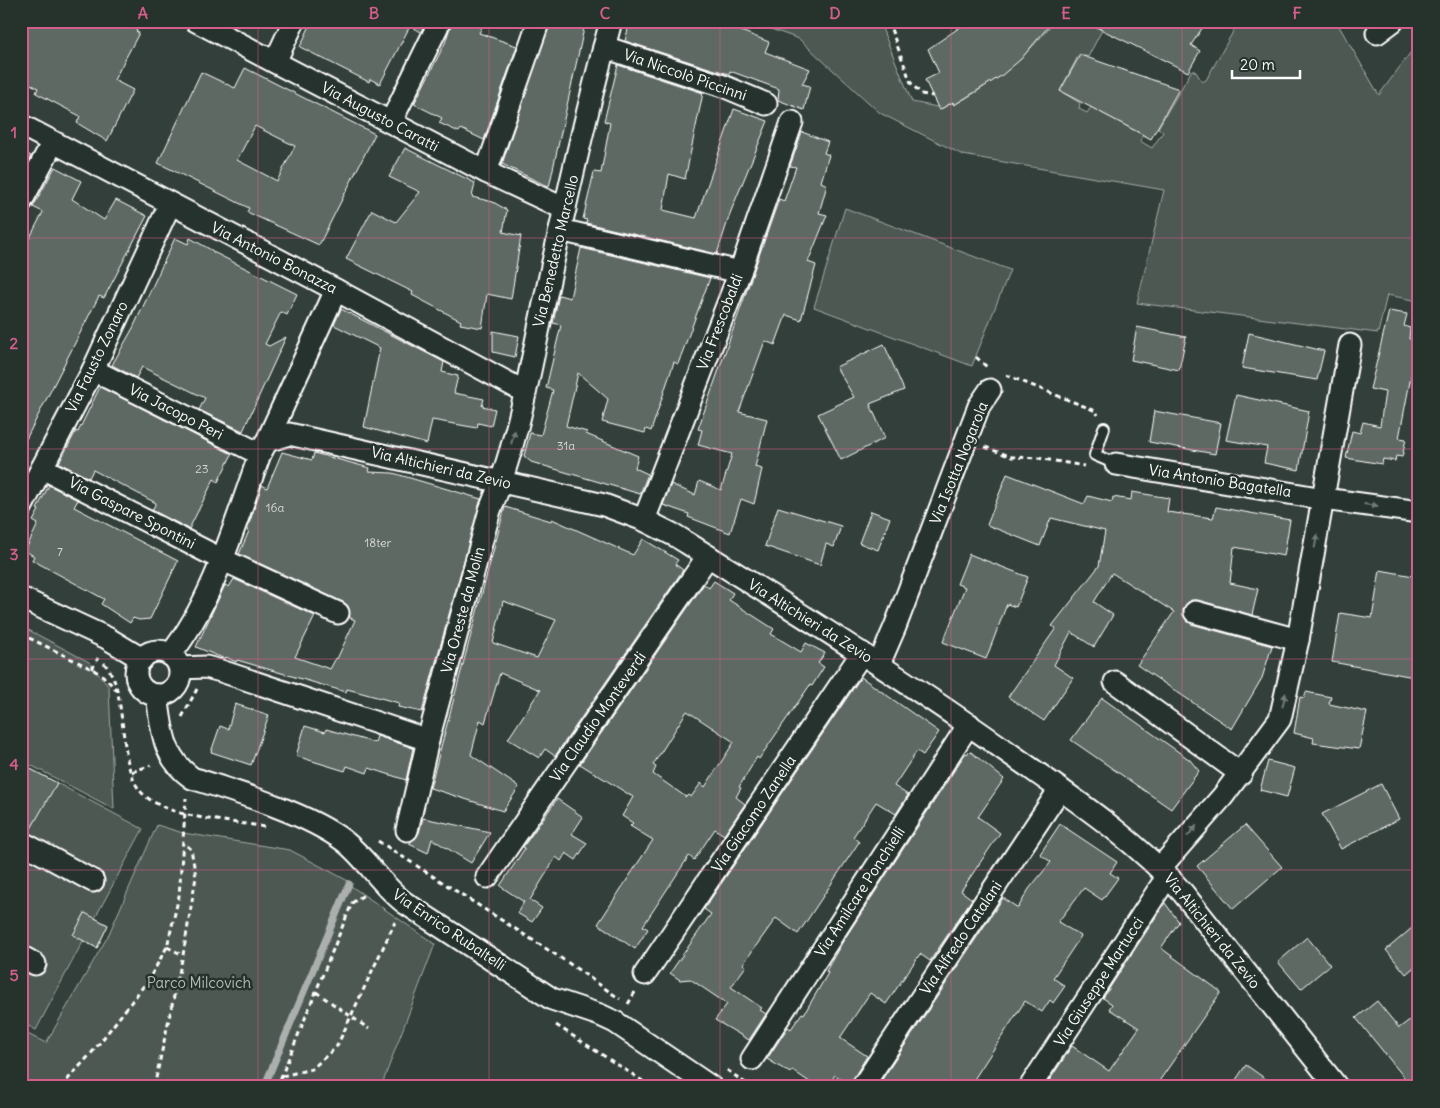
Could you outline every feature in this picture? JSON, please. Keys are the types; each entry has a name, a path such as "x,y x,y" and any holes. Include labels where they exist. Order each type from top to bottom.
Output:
{"street":[{"name":"Via Augusto Caratti","path":"196,21 486,172 565,210"},
{"path":"275,62 294,21"},
{"path":"391,122 440,21"},
{"name":"Via Benedetto Marcello","path":"501,481 525,392 560,230 611,21"},
{"path":"486,172 538,23"},
{"name":"Via Niccolò Piccinni","path":"604,47 723,86 766,104"},
{"name":"Via Frescobaldi","path":"644,520 740,272 792,122"},
{"name":"Via Antonio Bonazza","path":"21,125 336,290 525,392"},
{"path":"21,202 53,142"},
{"name":"Via Fausto Zonaro","path":"21,508 93,370 170,204"},
{"path":"560,230 740,272"},
{"path":"336,290 263,447 221,559 202,602 178,644 175,661 176,685 171,691 158,695 148,692 138,681 138,665 142,659 155,652 175,661 221,671 428,740"},
{"path":"1165,873 1241,774 1280,719 1298,640 1350,344"},
{"name":"Via Jacopo Peri","path":"93,370 263,447"},
{"name":"Via Isotta Nogarola","path":"871,659 979,406 994,381"},
{"name":"Via Altichieri da Zevio","path":"263,447 289,434 604,505 644,520 708,556 871,659 969,724 1117,831 1165,873 1337,1087"},
{"name":"Via Antonio Bagatella","path":"1110,462 1324,499 1419,512"},
{"name":"Via Gaspare Spontini","path":"42,468 221,559"},
{"name":"Via Oreste da Molin","path":"407,830 428,740 490,510 501,481"},
{"name":"Via Claudio Monteverdi","path":"487,877 708,556"},
{"path":"221,559 338,613"},
{"path":"21,598 107,638 142,659"},
{"path":"1196,612 1298,640"},
{"name":"Via Giacomo Zanella","path":"645,974 871,659"},
{"path":"1115,682 1241,774"},
{"name":"Via Enrico Rubaltelli","path":"158,695 164,735 170,757 180,770 192,778 281,809 342,840 359,853 391,893 405,903 552,999 600,1014 615,1022 711,1087"},
{"name":"Via Amilcare Ponchielli","path":"752,1059 969,724"},
{"name":"Via Alfredo Catalani","path":"862,1087 1060,789"},
{"path":"24,850 92,881"},
{"name":"Via Giuseppe Martucci","path":"1030,1087 1162,886 1165,873"}],"lane":[{"path":"1104,428 1095,455 1110,462"}],"path":[{"path":"888,21 911,83 920,94 932,96"},
{"path":"976,357 994,381 1096,411 1104,428"},
{"path":"966,440 1012,457 1038,458 1090,467 1110,462"},
{"path":"21,634 92,669 102,675 118,691"},
{"path":"92,669 99,657 111,671 118,691 131,772 142,793 160,805 184,813 271,829"},
{"path":"181,719 199,684"},
{"path":"131,772 154,764"},
{"path":"61,1087 95,1049 149,979 167,947 178,896 184,813"},
{"path":"376,840 567,962 635,1009"},
{"path":"154,1087 183,955 196,877 191,849 182,842"},
{"path":"277,1087 352,903 366,894"},
{"path":"282,1076 312,1069 337,1046 397,917"},
{"path":"167,947 183,955"},
{"path":"316,992 369,1029"},
{"path":"722,1067 751,1087"}],"green space":[{"path":"762,21 879,21 912,102 937,107 939,110 952,103 954,105 996,79 1032,47 1054,21 1083,21 1102,30 1088,57 1079,54 1060,91 1080,103 1079,109 1087,113 1091,107 1143,135 1140,141 1152,148 1163,132 1158,128 1192,70 1196,72 1202,82 1206,80 1239,21 1336,21 1379,95 1419,41 1419,301 1387,295 1378,333 1137,303 1164,190 963,155 880,113 799,39 771,29"},
{"path":"845,208 1010,270 972,366 814,307"},
{"path":"21,626 89,662 109,687 114,809 21,760"},
{"path":"21,764 143,829 95,918 108,925 97,948 83,941 36,1030 21,1022"},
{"name":"Parco Milcovich","path":"157,825 183,833 290,850 352,883 351,886 435,944 381,1087 21,1087 21,1031 46,1043 108,936"}],"building":[{"path":"25,21 141,21 136,31 139,33 114,80 133,90 107,141 77,123 80,116 36,93 38,88 21,79 21,29"},
{"path":"312,21 426,21 421,32 410,26 380,84 370,79 369,82 300,47"},
{"path":"452,21 485,21 479,33 517,46 484,140 461,129 459,132 439,123 442,118 414,104 445,43"},
{"path":"550,21 575,21 585,24 549,187 502,164"},
{"path":"630,21 739,21 736,29 769,42 765,52 810,69 802,84 810,86 804,110 778,100 779,89 730,71 729,74 625,41"},
{"path":"969,21 1053,21 1021,59 1001,76 954,105 953,102 939,110 925,80 939,73 928,49"},
{"path":"1084,21 1207,21 1191,45 1200,51 1188,72"},
{"path":"1080,55 1179,89 1151,139 1060,91"},
{"path":"618,65 703,93 685,179 669,174 663,210 696,218 734,109 768,121 731,211 717,254 586,223 587,220 583,219 594,172 601,173 610,123 604,121"},
{"path":"245,68 375,134 319,245 247,212 249,208 158,163 201,72 235,88","holes":["255,126 295,146 277,181 237,160"]},
{"path":"802,132 828,142 824,153 829,155 821,182 827,185 819,213 827,215 808,262 816,265 801,320 786,315 775,345 765,341 739,412 767,419 755,467 762,469 754,504 741,499 730,533 688,517 689,514 663,505 671,484 695,495 699,481 721,490 732,454 698,445 702,430 698,429 779,199 784,201 796,167 790,166"},
{"path":"405,148 475,183 472,197 493,202 507,210 503,232 521,236 511,299 487,294 482,328 460,324 461,321 412,295 413,292 346,259 372,210 396,222 420,192 389,177"},
{"path":"21,151 31,156 21,175"},
{"path":"55,167 81,181 72,199 104,220 116,200 147,216 104,298 99,296 21,449 21,255 43,212 33,207"},
{"path":"175,238 188,244 190,238 213,252 297,294 287,315 281,312 265,344 269,346 286,337 243,431 199,410 205,398 142,367 136,378 112,365 133,328"},
{"path":"581,248 710,278 678,364 674,362 651,431 646,429 645,433 602,422 608,399 578,373 566,426 587,432 586,434 638,456 635,468 648,474 640,494 531,462 524,456 530,433 541,435 553,390 546,388 561,325 553,323 559,295 570,298"},
{"path":"341,309 444,362 442,372 458,376 454,393 484,399 482,406 495,409 491,426 478,423 477,428 432,420 427,444 364,427 380,348 334,325"},
{"path":"1389,311 1407,314 1404,326 1410,328 1409,339 1418,340 1399,438 1406,439 1402,457 1396,456 1395,461 1383,459 1382,464 1346,458 1352,431 1360,433 1363,422 1380,426 1385,392 1370,389"},
{"path":"1137,327 1186,337 1179,370 1131,360"},
{"path":"493,331 519,336 515,357 493,352"},
{"path":"1249,333 1324,351 1317,380 1242,368"},
{"path":"884,344 904,390 870,404 885,438 841,460 818,414 854,397 836,367"},
{"path":"100,387 232,454 218,482 214,479 189,529 152,510 156,503 93,470 89,478 59,463 76,431 78,432"},
{"path":"1236,395 1309,411 1299,470 1264,463 1267,447 1226,440"},
{"path":"1154,411 1221,423 1215,454 1149,442"},
{"path":"282,452 312,460 314,453 370,468 369,472 393,473 481,499 422,712 398,707 399,703 347,689 346,692 237,660 236,662 226,657 225,659 196,647 225,585 229,587 234,579 315,616 295,657 330,669 337,659 355,620 350,618 348,606 343,602 239,554 249,531 247,530 262,485 267,488"},
{"path":"1007,474 1084,504 1088,496 1112,502 1113,497 1131,500 1132,492 1169,498 1167,512 1213,518 1216,507 1290,520 1284,556 1234,547 1230,583 1258,589 1252,615 1198,600 1191,600 1183,608 1183,616 1191,624 1272,646 1262,678 1232,729 1137,665 1174,612 1112,573 1094,602 1113,615 1094,647 1071,632 1054,665 1073,678 1044,721 1008,697 1056,628 1052,626 1099,566 1105,531 1051,518 1040,546 987,525"},
{"path":"49,485 78,500 74,507 178,561 150,619 139,620 133,618 130,623 101,604 104,599 32,560 34,556 25,551 38,524 33,521 39,510 37,509"},
{"path":"505,507 551,521 552,519 633,555 643,539 678,560 675,564 683,570 555,756 545,749 539,758 508,739 540,690 500,673 485,723 480,720 471,755 519,787 503,811 430,788","holes":["503,601 556,620 537,658 493,643"]},
{"path":"778,507 841,526 834,547 826,544 820,565 765,546"},
{"path":"871,511 890,518 878,550 859,543"},
{"path":"969,554 1028,577 1016,607 1007,604 986,659 943,642 965,587 957,584"},
{"path":"1380,570 1419,577 1419,653 1414,677 1332,662 1340,613 1372,618"},
{"path":"714,581 733,593 729,600 774,629 771,634 801,652 806,643 825,653 818,663 824,667 759,759 757,757 739,787 741,788 736,797 745,804 724,835 715,829 694,860 689,856 643,926 648,929 635,949 598,924 653,840 630,826 633,823 622,816 633,797 580,764 704,584 709,588","holes":["687,711 734,742 705,787 701,783 691,797 688,795 686,797 653,774 656,767 653,765"]},
{"path":"861,677 939,732 923,755 917,751 894,786 908,795 896,814 876,802 853,837 859,842 798,934 776,918 743,964 746,966 731,987 762,1008 760,1010 766,1014 749,1040 715,1020 727,1004 690,979 680,980 670,973 711,914 704,909"},
{"path":"1306,692 1331,697 1329,704 1367,712 1359,749 1313,743 1314,738 1294,733 1300,697 1304,698"},
{"path":"1102,698 1190,760 1199,771 1171,809 1071,740"},
{"path":"235,704 269,715 251,765 211,752 220,726 228,729"},
{"path":"305,726 325,732 326,729 375,743 377,736 413,748 406,780 369,768 367,773 347,766 345,771 296,756"},
{"path":"971,752 1004,779 978,817 1000,833 961,891 972,899 930,961 920,954 886,1004 870,993 840,1038 867,1056 850,1084 835,1075 827,1087 817,1087 792,1070 790,1073 767,1059 788,1027 791,1029 802,1013 804,1014 828,973 826,971 843,941 965,754"},
{"path":"1268,761 1295,768 1287,797 1260,790"},
{"path":"21,764 57,783 29,832 21,830"},
{"path":"1381,784 1399,819 1341,849 1322,814"},
{"path":"557,799 583,817 572,834 587,843 576,860 566,853 561,861 556,857 530,900 542,908 532,922 517,913 524,902 500,886 525,848 523,847"},
{"path":"423,818 490,832 471,863 432,839 428,853 409,844 419,833"},
{"path":"1060,824 1117,862 1110,873 1118,878 1102,900 1084,888 1058,922 1081,936 1053,978 1065,986 1053,1003 1050,1000 1042,1012 1025,1001 969,1087 877,1087 1003,898 1018,908 1029,889 1051,862 1040,854"},
{"path":"1245,825 1282,867 1233,909 1197,866"},
{"path":"1165,903 1179,922 1161,948 1221,992 1155,1087 1056,1087 1049,1081 1072,1046 1109,1071 1139,1028 1109,1009 1112,1004 1103,998"},
{"path":"85,913 108,925 97,948 73,935"},
{"path":"1419,922 1419,963 1406,974 1386,950"},
{"path":"1307,937 1330,965 1301,989 1278,962"},
{"path":"1377,1001 1399,1028 1419,1013 1419,1087 1412,1087 1356,1018"},
{"path":"1246,1065 1277,1087 1231,1087"}],"waterway":[{"path":"264,1087 349,884"}]}
